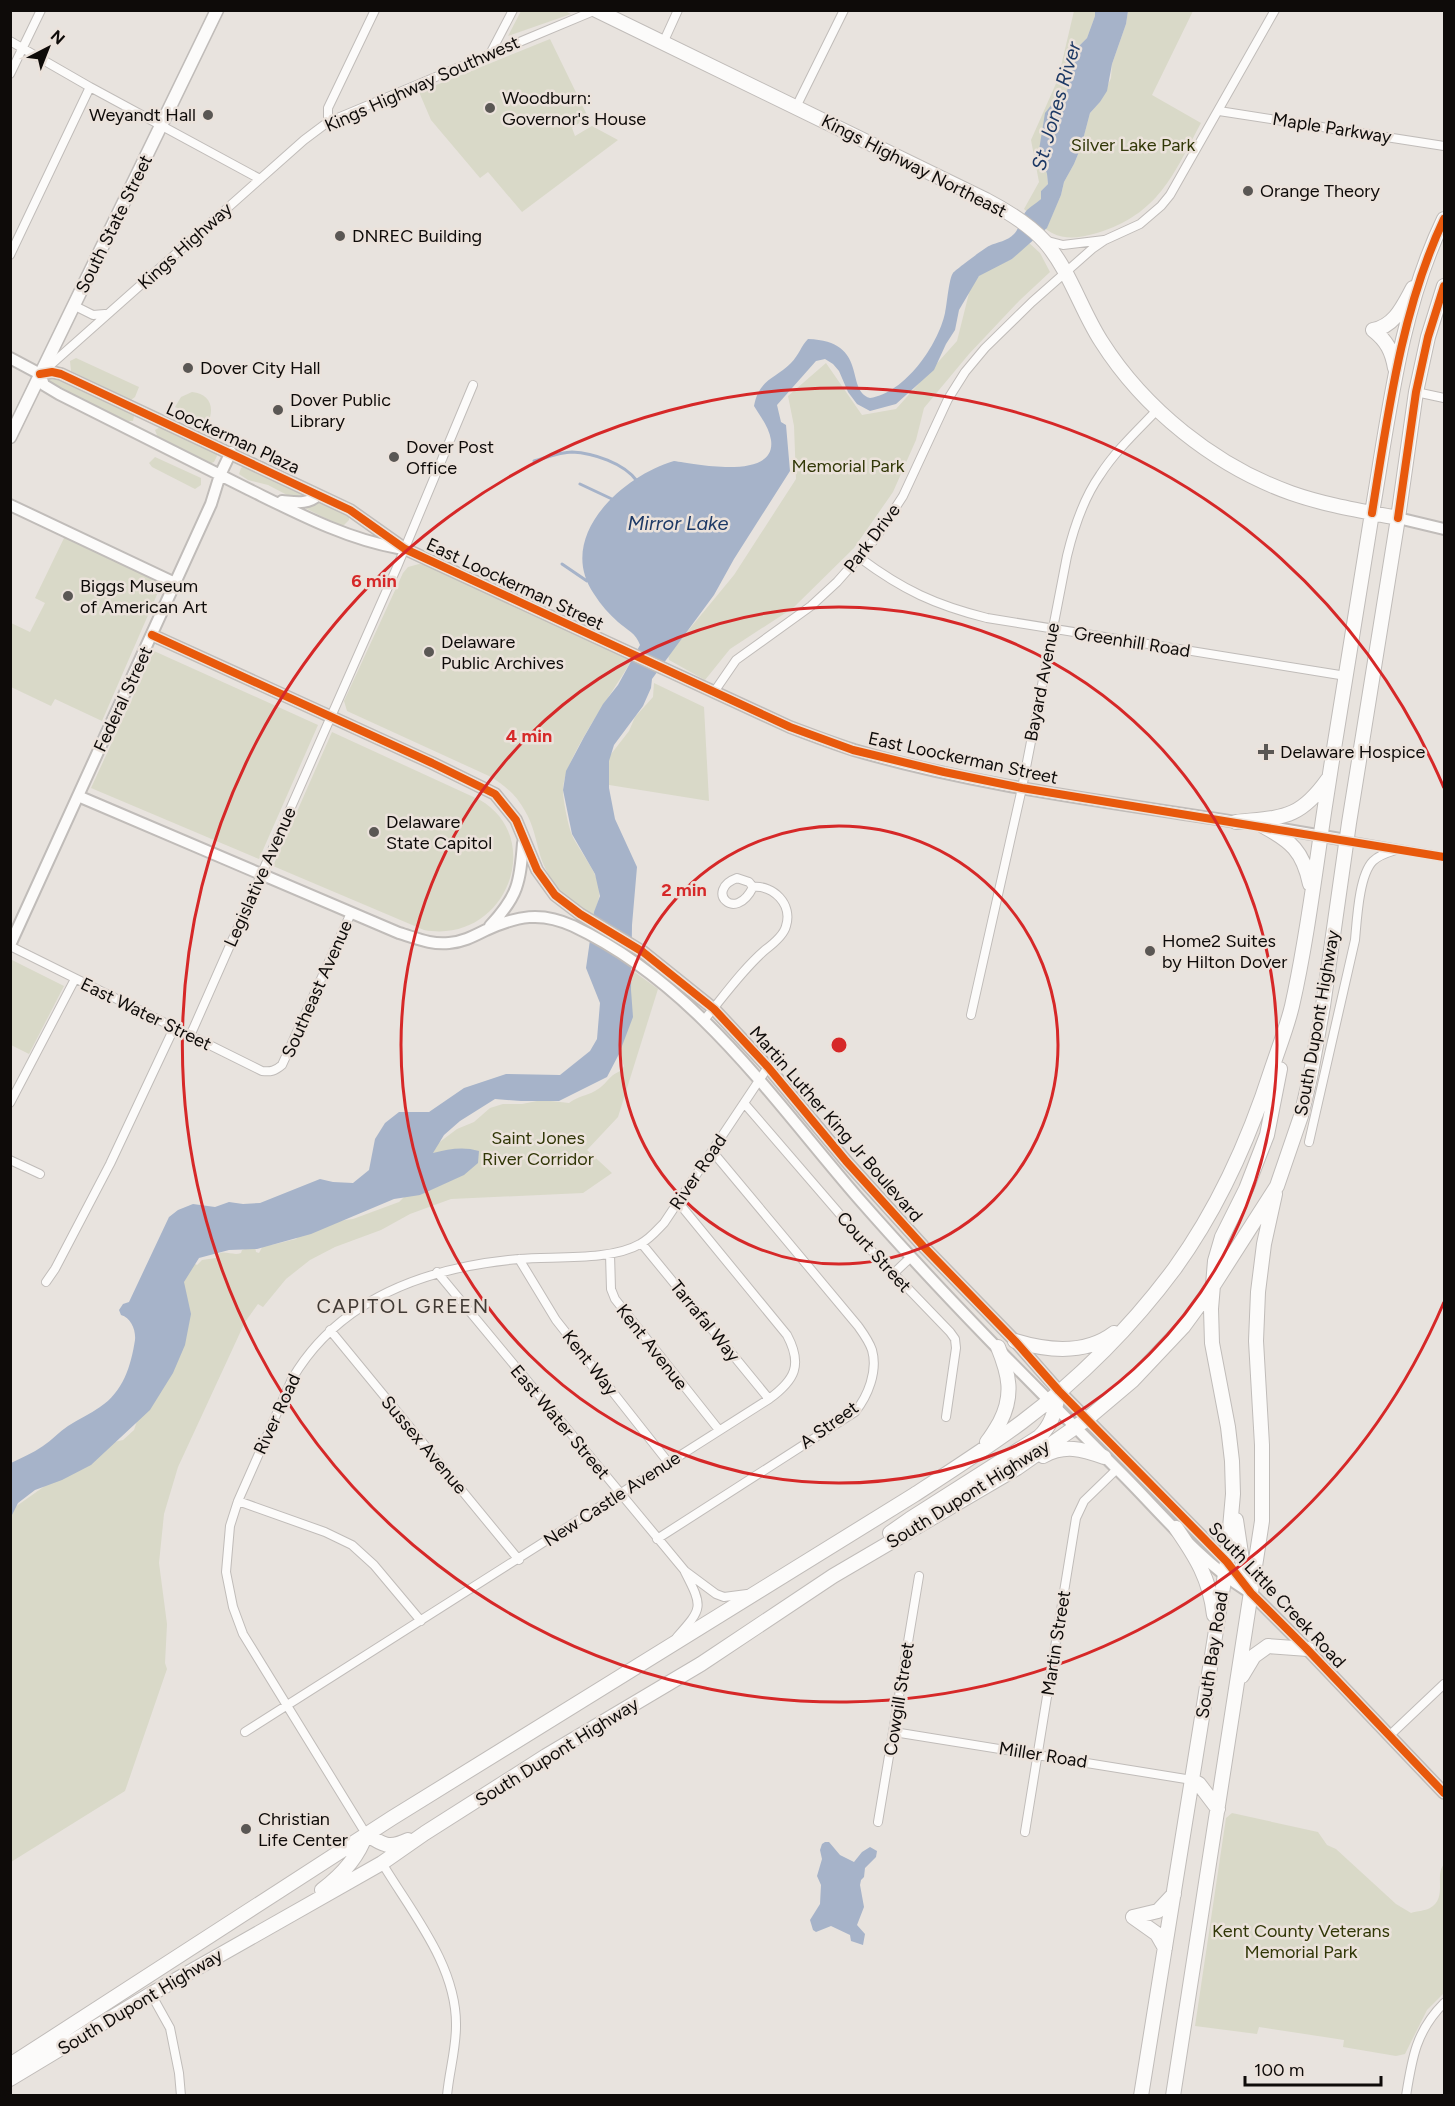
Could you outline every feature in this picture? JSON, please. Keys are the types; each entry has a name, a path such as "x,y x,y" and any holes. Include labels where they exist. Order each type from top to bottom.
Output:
{"highway":[{"name":"Kings Highway Northeast","path":"596,10 1011,214 1043,240 1065,273 1105,348 1125,375 1158,409 1200,444 1253,477 1293,493 1398,518"},
{"path":"1396,373 1392,351 1373,330 1387,325 1396,317 1424,271 1444,219"},
{"name":"South Dupont Highway","path":"1059,1391 1094,1360 1135,1317 1191,1245 1230,1179 1259,1108 1292,1008 1356,603 1396,373 1424,271"},
{"name":"South Dupont Highway","path":"10,2079 151,1994 382,1863 424,1833 546,1756 701,1664 833,1576 1001,1477 1081,1423 1132,1381 1183,1328 1213,1286 1277,1186 1301,1116 1323,1006 1346,840 1416,392 1428,337 1444,286"},
{"path":"1236,822 1285,817 1295,813 1316,796 1329,778"},
{"path":"1263,826 1297,850 1305,864 1311,890"},
{"name":"South Bay Road","path":"1141,2096 1227,1562 1233,1494 1228,1427 1212,1343 1211,1309 1215,1261 1222,1237 1245,1189 1267,1134 1292,1008"},
{"name":"South Bay Road","path":"1173,2096 1238,1683 1262,1510 1262,1445 1255,1352 1258,1292 1264,1244 1277,1186"},
{"path":"1015,1341 1047,1349 1077,1349 1110,1336 1135,1317"},
{"path":"972,1457 990,1439 1006,1409 1009,1377 998,1347"},
{"path":"833,1576 910,1519 1039,1437 1048,1429 1052,1404 1059,1391"},
{"name":"South Dupont Highway","path":"10,2065 366,1834 972,1457 1052,1404"},
{"path":"1001,1477 1049,1453 1065,1448 1082,1449 1104,1456"},
{"path":"1233,1494 1242,1560 1251,1593"},
{"path":"1176,1528 1196,1557 1208,1583 1215,1631"},
{"path":"1238,1683 1254,1656 1268,1646 1308,1649"},
{"path":"1192,1780 1206,1791 1218,1809"},
{"path":"382,1863 381,1844 392,1818"},
{"path":"286,1917 328,1885 351,1863 361,1850 366,1834 381,1844 395,1846 424,1833"},
{"path":"345,1848 368,1851 382,1863"},
{"path":"1165,1948 1157,1934 1133,1917 1158,1911 1174,1894"}],"main road":[{"name":"South State Street","path":"10,437 217,10"}],"street":[{"path":"10,74 41,10"},
{"path":"328,122 328,108 375,10"},
{"path":"490,54 513,10"},
{"name":"Kings Highway Southwest","path":"260,179 328,122 596,10"},
{"path":"663,43 678,10"},
{"path":"796,107 844,10"},
{"path":"1065,273 1105,240 1140,224 1161,206 1178,184 1275,10"},
{"path":"10,41 260,179"},
{"path":"10,255 90,87"},
{"name":"Maple Parkway","path":"1219,111 1444,146"},
{"name":"Kings Highway","path":"40,375 260,179"},
{"path":"1043,240 1063,245 1105,240"},
{"name":"Park Drive","path":"714,692 729,669 742,655 812,606 860,558 898,507 940,412 965,372 996,337 1065,273"},
{"path":"75,306 98,316 110,312"},
{"path":"10,358 40,375"},
{"name":"Loockerman Plaza","path":"52,372 61,374 231,452 350,510 405,549 386,546 334,528 220,475 59,394 44,385 40,375 52,372"},
{"name":"Legislative Avenue","path":"190,1036 405,549 473,385"},
{"path":"1416,392 1444,398"},
{"name":"Bayard Avenue","path":"971,1015 1022,788 1074,528 1090,492 1110,460 1158,409"},
{"name":"Federal Street","path":"10,946 211,504 220,475 231,452"},
{"path":"273,500 300,503 313,500 318,495"},
{"path":"10,505 175,583"},
{"path":"1398,518 1444,529"},
{"name":"East Loockerman Street","path":"405,549 790,727 853,750 1022,788 1444,857"},
{"name":"Greenhill Road","path":"860,558 897,584 944,606 987,618 1346,676"},
{"name":"Martin Luther King Jr Boulevard","path":"152,635 495,794 516,820 545,884 567,905 643,952 714,1009 768,1067 846,1161 923,1246 1015,1341 1059,1391 1081,1423"},
{"path":"78,796 399,933 430,943 447,944 465,940 486,930 511,902 517,889 521,874 524,840"},
{"path":"1309,1142 1355,939 1358,907 1367,869 1379,856 1399,849"},
{"path":"704,1020 737,979 772,944 786,926 787,915 781,898 768,888 753,887"},
{"name":"Southeast Avenue","path":"282,1065 351,912"},
{"name":"Martin Luther King Jr Boulevard","path":"486,930 525,916 549,918 568,924 636,964 704,1020 758,1079 911,1257 1052,1404 1081,1423"},
{"name":"East Water Street","path":"10,946 262,1071 276,1071 282,1065"},
{"path":"10,1103 75,979"},
{"path":"46,1282 56,1269 110,1164 174,1028"},
{"name":"River Road","path":"366,1834 243,1634 233,1607 226,1572 230,1526 238,1501 292,1379 300,1365 330,1330 349,1314 370,1301 436,1272 519,1259 610,1254 642,1244 664,1223 768,1067"},
{"name":"Court Street","path":"744,1103 893,1274 951,1332 956,1348 946,1417"},
{"name":"A Street","path":"657,1539 855,1412 867,1395 872,1370 873,1353 858,1326 712,1151"},
{"path":"10,1160 39,1174"},
{"name":"New Castle Avenue","path":"245,1732 519,1560 783,1389 794,1372 796,1355 793,1345 678,1202"},
{"name":"Tarrafal Way","path":"642,1244 769,1399"},
{"name":"Kent Avenue","path":"610,1254 611,1289 620,1308 719,1430"},
{"path":"893,1274 911,1257"},
{"name":"Kent Way","path":"519,1259 556,1320 668,1462"},
{"name":"East Water Street","path":"436,1272 685,1571 716,1594 724,1597 754,1593"},
{"name":"Sussex Avenue","path":"330,1330 519,1560"},
{"name":"South Little Creek Road","path":"1081,1423 1104,1456 1225,1577 1251,1593"},
{"name":"South Little Creek Road","path":"1081,1423 1227,1562 1251,1593 1308,1649 1444,1793"},
{"name":"Martin Street","path":"1025,1832 1076,1518 1084,1501 1117,1469"},
{"path":"238,1501 325,1532 352,1545 374,1565 421,1621"},
{"name":"East Water Street","path":"668,1647 696,1615 699,1606 697,1594 685,1571"},
{"name":"Cowgill Street","path":"878,1821 919,1576"},
{"path":"1389,1736 1444,1684"},
{"name":"Miller Road","path":"894,1732 1192,1780"},
{"path":"382,1863 441,1960 452,1989 456,2025 447,2096"},
{"path":"151,1994 170,2028 181,2096"},
{"path":"1406,2096 1410,2064 1417,2042 1426,2024 1444,2003"}],"green space":[{"path":"521,11 565,11 571,14 508,36"},
{"name":"Silver Lake Park","path":"1074,11 1095,11 1095,16 1087,38 1075,50 1067,91 1056,99 1039,150 1048,184 1041,191 1041,199 1033,206 1047,227 1064,182 1081,147 1090,113 1100,102 1111,78 1112,64 1126,24 1128,11 1193,11 1152,95 1201,123 1172,176 1150,204 1118,225 1097,233 1069,238 1048,231 1024,209 1039,182 1031,140 1058,79"},
{"path":"550,39 588,117 572,128 575,136 592,126 618,140 522,212 488,172 480,178 431,120 419,92"},
{"name":"Memorial Park","path":"1028,242 1040,253 1050,272 969,354 924,408 916,440 893,492 854,548 793,608 730,649 705,680 669,660 668,655 734,575 796,479 794,426 788,396 826,363 862,415 896,409 957,341 970,289 981,273 1012,259"},
{"path":"76,358 139,387 135,397 131,400 71,371 70,361"},
{"path":"53,376 130,412 134,416 133,421 128,421 49,384 49,377"},
{"path":"192,392 207,398 211,407 208,423 175,407 181,397"},
{"path":"162,426 215,451 217,456 214,462 209,464 158,438 155,430"},
{"path":"155,457 201,478 201,485 195,489 152,467 149,463"},
{"path":"245,465 308,495 291,497 268,485 248,480 239,474"},
{"path":"318,500 349,515 349,520 344,525 339,525 305,508 306,505"},
{"path":"65,536 162,583 102,721 55,699 51,706 11,687 11,623 30,632 45,603 35,598"},
{"path":"419,564 430,566 631,661 580,743 565,777 563,790 572,835 598,881 599,897 594,915 568,899 554,883 540,855 528,816 518,800 505,787 489,776 347,711 344,701 403,573 408,567"},
{"path":"154,651 318,725 259,859 91,788"},
{"path":"654,683 704,707 709,801 603,784 608,758 629,731 635,717 653,697"},
{"path":"332,732 480,800 500,817 511,839 513,862 508,885 495,906 476,921 452,930 424,930 273,866"},
{"path":"10,959 64,986 29,1054 11,1045"},
{"name":"Saint Jones River Corridor","path":"629,968 658,989 618,1117 587,1150 612,1173 583,1193 451,1199 410,1214 381,1230 335,1247 310,1260 286,1279 263,1307 258,1304 245,1322 178,1467 164,1514 159,1563 167,1624 165,1663 167,1669 125,1791 11,1862 11,1510 56,1478 114,1442 123,1440 134,1430 190,1261 197,1265 202,1260 216,1258 221,1253 238,1254 242,1250 255,1246 256,1252 259,1253 266,1240 271,1245 296,1239 308,1225 353,1219 399,1202 406,1195 433,1147 457,1129 474,1122 490,1108 503,1104 522,1104 542,1100 569,1103 592,1093 621,1070 624,1066 620,1055 619,994"},
{"name":"Kent County Veterans Memorial Park","path":"1232,1813 1318,1832 1327,1845 1336,1849 1396,1904 1411,1913 1428,1909 1435,1904 1440,1893 1440,1875 1444,1864 1444,1993 1427,2010 1405,2054 1396,2056 1343,2047 1344,2040 1259,2027 1257,2034 1195,2026 1226,1818"}],"water":[{"path":"1095,11 1128,11 1126,24 1112,64 1107,91 1090,113 1081,147 1064,182 1047,228 1012,259 979,276 959,310 955,330 934,370 896,404 870,411 857,404 848,392 839,371 825,359 816,361 777,405 781,422 786,425 790,471 714,595 652,679 651,688 643,706 614,745 609,761 609,788 615,819 637,867 632,925 633,1017 619,1054 607,1077 559,1101 495,1099 460,1121 444,1135 433,1153 473,1149 479,1151 478,1163 464,1175 420,1195 394,1199 311,1234 257,1249 229,1250 199,1258 184,1282 191,1314 185,1345 173,1373 150,1410 91,1465 62,1480 35,1490 18,1503 11,1517 11,1463 39,1449 68,1426 100,1407 115,1394 125,1378 135,1336 134,1328 119,1310 123,1304 129,1302 169,1217 178,1210 193,1204 215,1207 229,1202 260,1203 320,1179 353,1183 369,1170 375,1139 385,1123 399,1112 429,1112 464,1088 506,1074 560,1075 590,1051 597,1039 600,1003 586,968 594,912 600,896 595,874 572,834 563,790 566,771 584,737 603,704 618,685 640,645 634,635 599,602 584,573 583,551 588,531 600,512 616,495 634,480 654,469 674,461 733,467 761,461 769,453 771,440 754,406 756,397 768,380 794,360 808,339 827,342 840,348 848,356 862,393 870,398 896,387 918,366 941,326 953,273 987,247 1012,236 1025,213 1041,199 1041,191 1048,184 1039,150 1045,113 1056,99 1067,91 1075,50 1087,38"},
{"path":"825,1842 829,1842 840,1855 854,1862 862,1852 870,1847 877,1851 876,1857 865,1868 860,1885 864,1907 857,1925 865,1934 863,1945 851,1941 850,1935 831,1926 816,1932 813,1930 810,1920 820,1904 821,1885 817,1876 822,1859 820,1850"}],"waterway":[{"path":"534,461 567,452 589,454 616,464 637,481"},
{"path":"580,484 614,500"},
{"path":"562,564 587,581"}],"cycle path":[{"path":"1372,513 1390,400 1407,326 1429,254 1444,219"},
{"path":"1398,518 1416,392 1428,337 1444,286"},
{"path":"40,374 52,372 61,374 350,510 405,549 790,727 853,750 1022,788 1444,857"},
{"path":"152,635 495,794 516,820 537,870 555,895 580,914 643,952 714,1009 768,1067 846,1161 923,1246 1015,1341 1059,1391 1227,1562 1251,1593 1444,1793"}],"place":[{"name":"Woodburn: Governor's House","path":"490,108"},
{"name":"Weyandt Hall","path":"208,115"},
{"name":"Orange Theory","path":"1248,191"},
{"name":"DNREC Building","path":"340,236"},
{"name":"Dover City Hall","path":"188,368"},
{"name":"Dover Public Library","path":"278,410"},
{"name":"Dover Post Office","path":"394,457"},
{"name":"Biggs Museum of American Art","path":"68,596"},
{"name":"Delaware Public Archives","path":"429,652"},
{"name":"Delaware Hospice","path":"1266,752"},
{"name":"Delaware State Capitol","path":"374,832"},
{"name":"Home2 Suites by Hilton Dover","path":"1150,951"},
{"name":"Christian Life Center","path":"246,1829"}],"district":[{"name":"CAPITOL GREEN","path":"403,1306"}],"water label":[{"name":"St. Jones River","path":"1056,106"},
{"name":"Mirror Lake","path":"678,523"}]}
